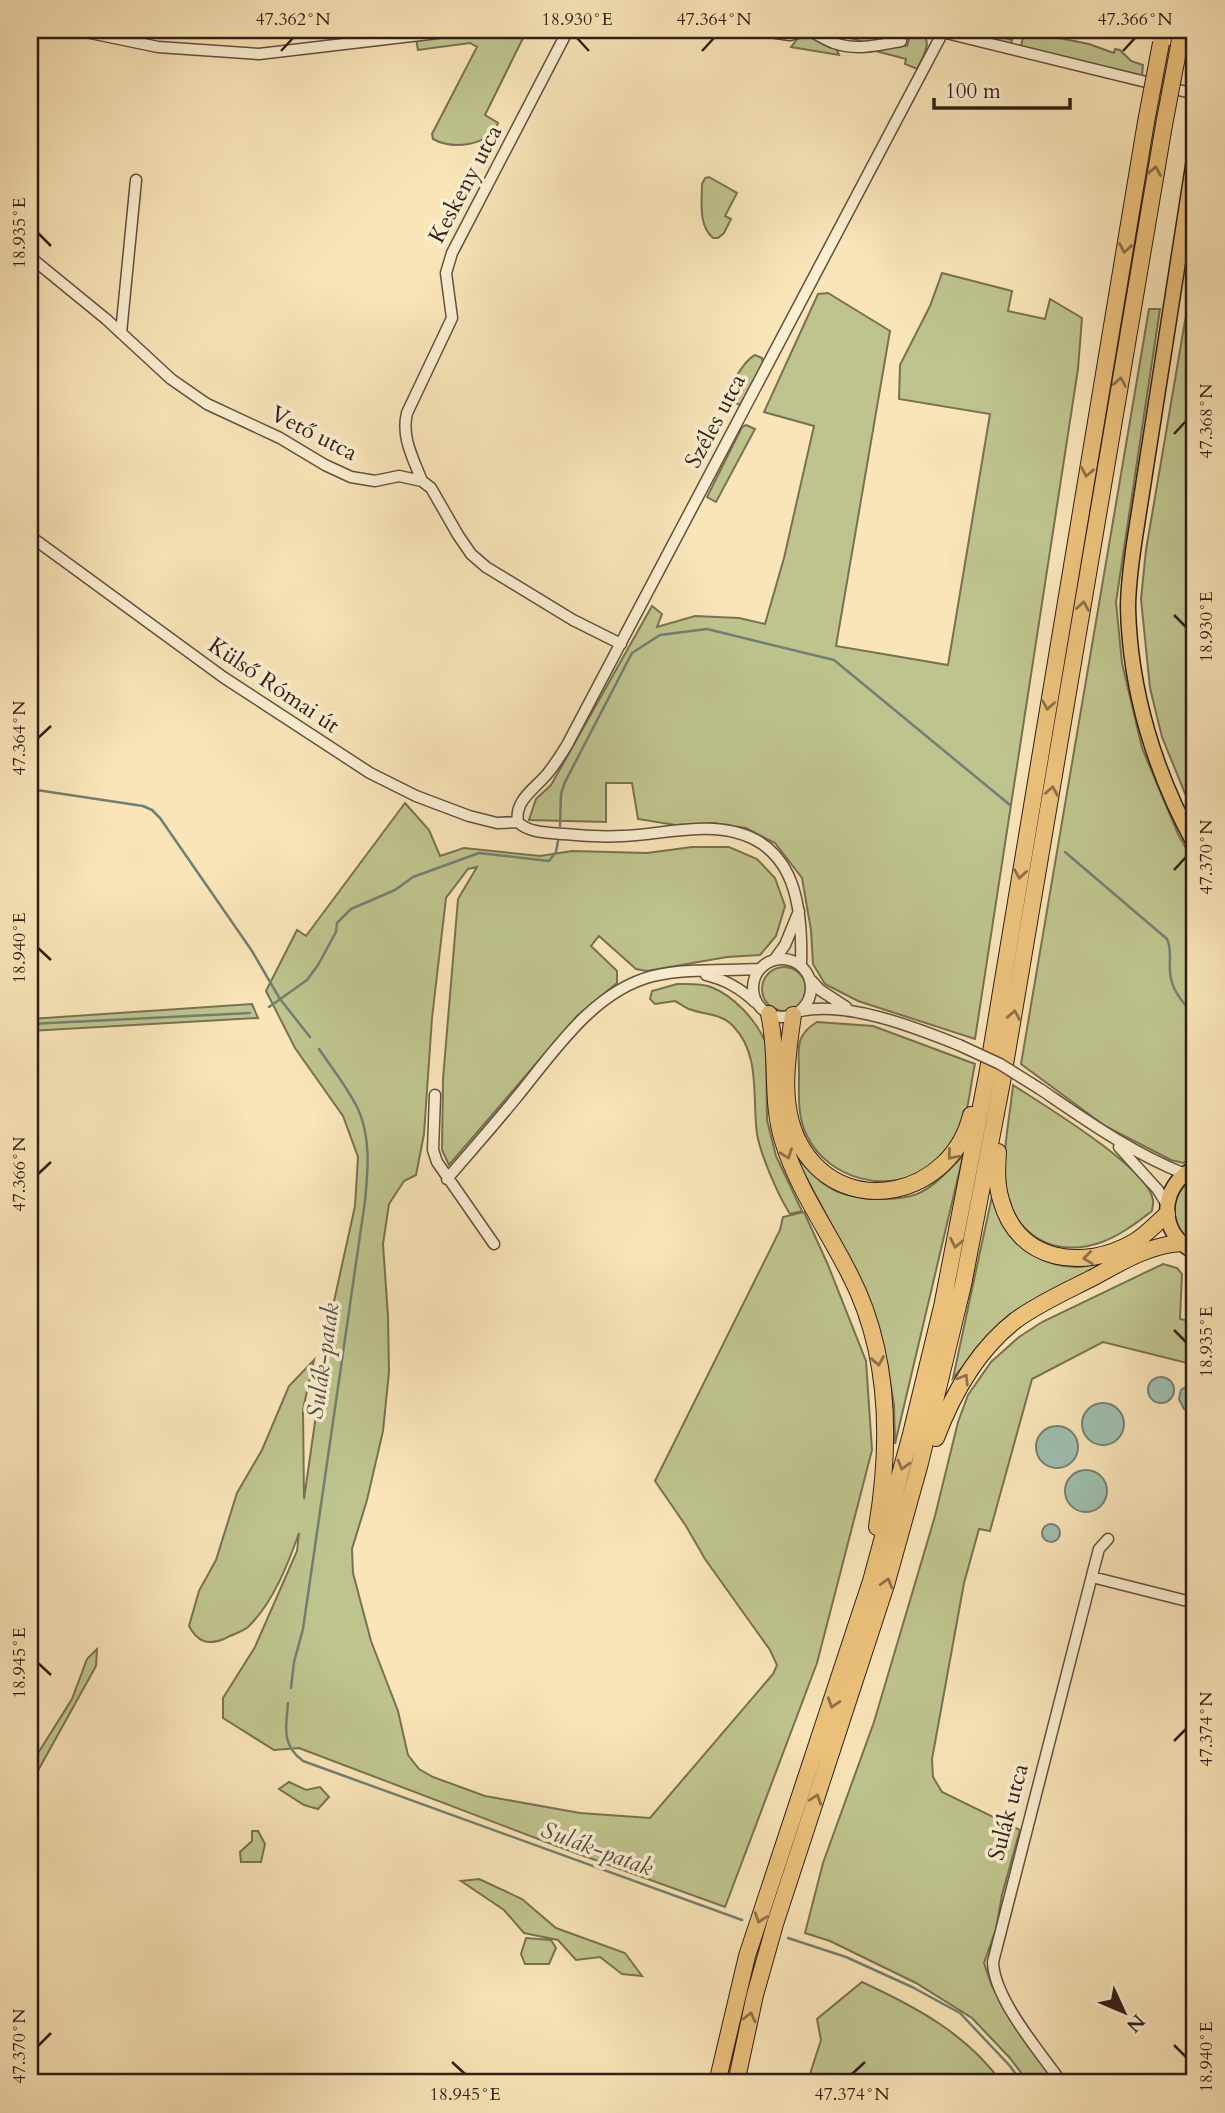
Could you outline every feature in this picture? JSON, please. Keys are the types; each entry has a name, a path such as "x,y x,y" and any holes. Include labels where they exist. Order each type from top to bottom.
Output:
{"highway":[{"path":"736,2083 755,1995 775,1924 848,1707 901,1533 950,1345 980,1205 1002,1082 1181,30"},
{"path":"717,2083 747,1956 854,1638 887,1525 960,1223 988,1070 1146,122 1163,37"},
{"path":"796,1013 789,1043 787,1095 794,1132 802,1148 819,1167 841,1182 858,1188 903,1188 918,1183 939,1169 963,1140 975,1097 988,1070"},
{"path":"769,1014 775,1037 776,1108 782,1139 802,1188 862,1301 876,1352 884,1399 886,1452 883,1490 877,1530 857,1601 854,1638"},
{"path":"1002,1082 998,1190 1008,1217 1026,1241 1041,1251 1062,1258 1091,1259 1134,1242 1167,1210"},
{"path":"901,1533 946,1412 985,1349 1016,1320 1050,1299 1152,1248 1181,1243"}],"main road":[{"path":"1195,153 1134,544 1128,606 1135,671 1150,741 1195,845"},
{"path":"1190,1171 1173,1188 1167,1210 1171,1230 1181,1243 1195,1252"}],"street":[{"path":"76,30 158,47 259,54 463,30"},
{"name":"Keskeny utca","path":"422,481 408,445 405,424 407,413 452,318 447,264 568,30"},
{"path":"756,30 790,36 809,31 835,44 849,46 866,47 901,41"},
{"path":"938,31 1195,94"},
{"name":"Széles utca","path":"518,822 520,805 547,775 568,745 938,31"},
{"path":"121,333 136,180"},
{"name":"Vető utca","path":"30,257 59,279 189,393 280,438 331,468 363,481 400,476 422,481"},
{"path":"422,481 431,488 471,554 486,567 573,620 621,644"},
{"name":"Külső Római út","path":"30,536 223,677 370,773 416,796 469,816 497,823 518,822 530,830 620,836 701,829 728,831 743,835 767,848 784,867 797,895 802,923 801,964"},
{"path":"447,1179 592,1011 617,992 652,976 679,971 759,969 775,959 785,945 799,911"},
{"path":"775,959 784,958 801,964 820,990 852,1010"},
{"path":"757,1003 753,985 759,969"},
{"path":"693,972 740,988 769,1014 785,1017 830,1008 852,1010 959,1045 1000,1064 1143,1156 1190,1171"},
{"path":"796,1013 810,997 811,979"},
{"path":"435,1095 433,1150 437,1162 494,1244"},
{"path":"1104,1133 1134,1161 1158,1190 1167,1210"},
{"name":"Sulák utca","path":"1062,2083 1001,1994 993,1974 993,1962 1091,1577 1099,1549 1108,1539"},
{"path":"1091,1577 1195,1603"}],"green space":[{"path":"481,30 527,30 485,115 498,123 487,137 470,144 450,144 433,139 432,134 477,47 470,43 418,50 416,39"},
{"path":"826,30 919,30 924,34 927,43 917,69 905,64 906,59 876,51 893,45 907,46 909,39 901,37 866,43"},
{"path":"953,30 1003,30 1002,37 1012,40 1011,44"},
{"path":"1024,31 1089,44 1114,53 1115,49 1120,50 1131,61 1143,65 1142,76 1021,47"},
{"path":"810,36 836,48 839,55 791,47 798,38"},
{"path":"709,177 737,193 725,216 731,219 724,233 718,238 713,238 708,233 702,213 702,184 705,178"},
{"path":"942,273 1012,291 1008,311 1045,319 1050,299 1082,318 1078,369 975,1039 858,1001 825,984 813,964 811,930 802,878 775,843 746,828 714,823 675,825 638,819 632,783 606,783 606,822 529,820 536,799 551,785 652,606 662,614 657,627 695,616 739,618 765,624 784,558 814,426 764,412 818,294 828,293 890,331 836,646 948,665 990,414 899,399 900,365 930,306"},
{"path":"1195,274 1195,500 1188,516 1195,519 1195,818 1162,737 1150,688 1141,599 1146,550"},
{"path":"1149,309 1160,309 1116,602 1122,663 1142,748 1178,834 1195,864 1195,1156 1183,1163 1171,1160 1105,1126 1021,1064"},
{"path":"755,355 762,358 763,364 741,405 734,402 731,389 744,365"},
{"path":"746,425 755,429 716,502 707,497 742,427"},
{"path":"405,803 429,830 440,856 464,848 540,856 572,851 647,853 692,847 729,847 757,859 775,878 785,906 776,936 760,955 727,957 647,971 636,969 599,936 591,946 617,971 617,983 577,1016 449,1165 442,1150 443,1079 458,899 477,867 468,869 446,898 432,1018 424,1134 416,1175 404,1181 389,1204 383,1244 389,1372 383,1431 352,1549 353,1573 371,1641 398,1711 408,1755 419,1769 433,1777 485,1796 580,1813 650,1818 773,1674 777,1665 770,1650 705,1559 655,1481 780,1230 783,1217 804,1212 866,1361 872,1450 817,1663 725,1907 299,1748 274,1750 223,1718 223,1698 255,1647 297,1551 299,1533 272,1595 248,1627 224,1639 208,1642 199,1639 189,1626 199,1591 216,1560 237,1493 262,1450 289,1386 314,1360 303,1409 304,1499 329,1324 355,1206 358,1157 343,1116 295,1048 266,991 297,930 306,936"},
{"path":"784,967 793,968 800,973 805,980 805,998 800,1005 793,1010 784,1011 775,1010 768,1005 763,998 762,989 763,980 768,973 775,968"},
{"path":"677,984 703,985 720,991 743,1010 762,1034 766,1043 767,1120 776,1156 802,1211 790,1214 762,1153 757,1134 752,1063 742,1037 723,1019 689,1009 675,1001 655,1004 650,999 652,991"},
{"path":"252,1004 258,1018 30,1031 30,1019"},
{"path":"817,1022 873,1026 975,1064 960,1128 943,1154 928,1169 912,1177 878,1181 844,1172 817,1151 807,1136 799,1105 799,1044 804,1032"},
{"path":"1013,1085 1069,1121 1134,1171 1147,1187 1153,1200 1152,1211 1116,1236 1085,1247 1053,1245 1027,1230 1017,1219 1006,1187 1005,1149"},
{"path":"795,1156 819,1180 836,1191 854,1196 887,1199 908,1197 924,1191 963,1156 895,1444 894,1405 887,1363 857,1273"},
{"path":"1195,1178 1195,1245 1179,1230 1174,1211 1180,1192"},
{"path":"992,1196 1007,1232 1033,1255 1066,1266 1082,1267 1110,1260 996,1329 953,1378"},
{"path":"1163,1264 1177,1268 1182,1274 1180,1319 1195,1322 1195,1365 1103,1342 1032,1379 990,1531 979,1529 964,1583 932,1759 933,1777 942,1792 1020,1830 1002,1895 996,1929 984,1963 992,1986 1060,2083 1029,2083 1009,2057 972,2018 916,1983 830,1941 805,1933 823,1863 874,1722 935,1516 958,1422 968,1395 991,1362 1019,1337 1042,1322"},
{"path":"97,1649 96,1666 30,1785 30,1766 72,1699 87,1659"},
{"path":"289,1782 306,1790 320,1787 329,1797 318,1809 304,1805 279,1789"},
{"path":"252,1831 258,1831 265,1844 261,1862 241,1862 240,1852 252,1841"},
{"path":"479,1879 522,1899 556,1928 625,1953 642,1976 622,1974 600,1957 576,1960 558,1940 524,1933 504,1910 461,1881"},
{"path":"526,1938 551,1940 556,1948 549,1964 525,1964 521,1954"},
{"path":"862,1982 902,2001 957,2036 1002,2083 819,2083 810,2074 821,2040 817,2019"}],"shaded area":[{"path":"1161,1377 1171,1380 1174,1390 1171,1400 1161,1403 1151,1400 1148,1390 1151,1380"},
{"path":"1195,1385 1194,1411 1184,1409 1179,1399 1181,1390"},
{"path":"1103,1403 1118,1409 1124,1424 1118,1439 1103,1445 1088,1439 1082,1424 1088,1409"},
{"path":"1057,1426 1072,1432 1078,1447 1072,1462 1057,1468 1042,1462 1036,1447 1042,1432"},
{"path":"1086,1470 1101,1476 1107,1491 1101,1506 1086,1512 1071,1506 1065,1491 1071,1476"},
{"path":"1051,1524 1057,1527 1060,1533 1057,1539 1051,1542 1045,1539 1042,1533 1045,1527"}],"waterway":[{"path":"560,826 561,794 565,782 632,653 660,635 707,629 834,660 1010,805"},
{"name":"Sulák-patak","path":"30,789 143,806 152,810 252,951 280,999 310,1037"},
{"path":"269,1007 307,980 336,932 337,923 351,909 395,890 413,877 479,853 549,861 556,852 558,841"},
{"path":"1065,852 1167,939 1172,984 1195,1014"},
{"path":"30,1024 250,1013"},
{"name":"Sulák-patak","path":"291,1688 294,1662 303,1629 368,1166 365,1131 358,1109 319,1049"},
{"name":"Sulák-patak","path":"288,1703 286,1735 291,1749 303,1761 742,1920"},
{"name":"Sulák-patak","path":"788,1938 846,1957 912,1987 960,2013 1010,2066 1022,2083"}]}
